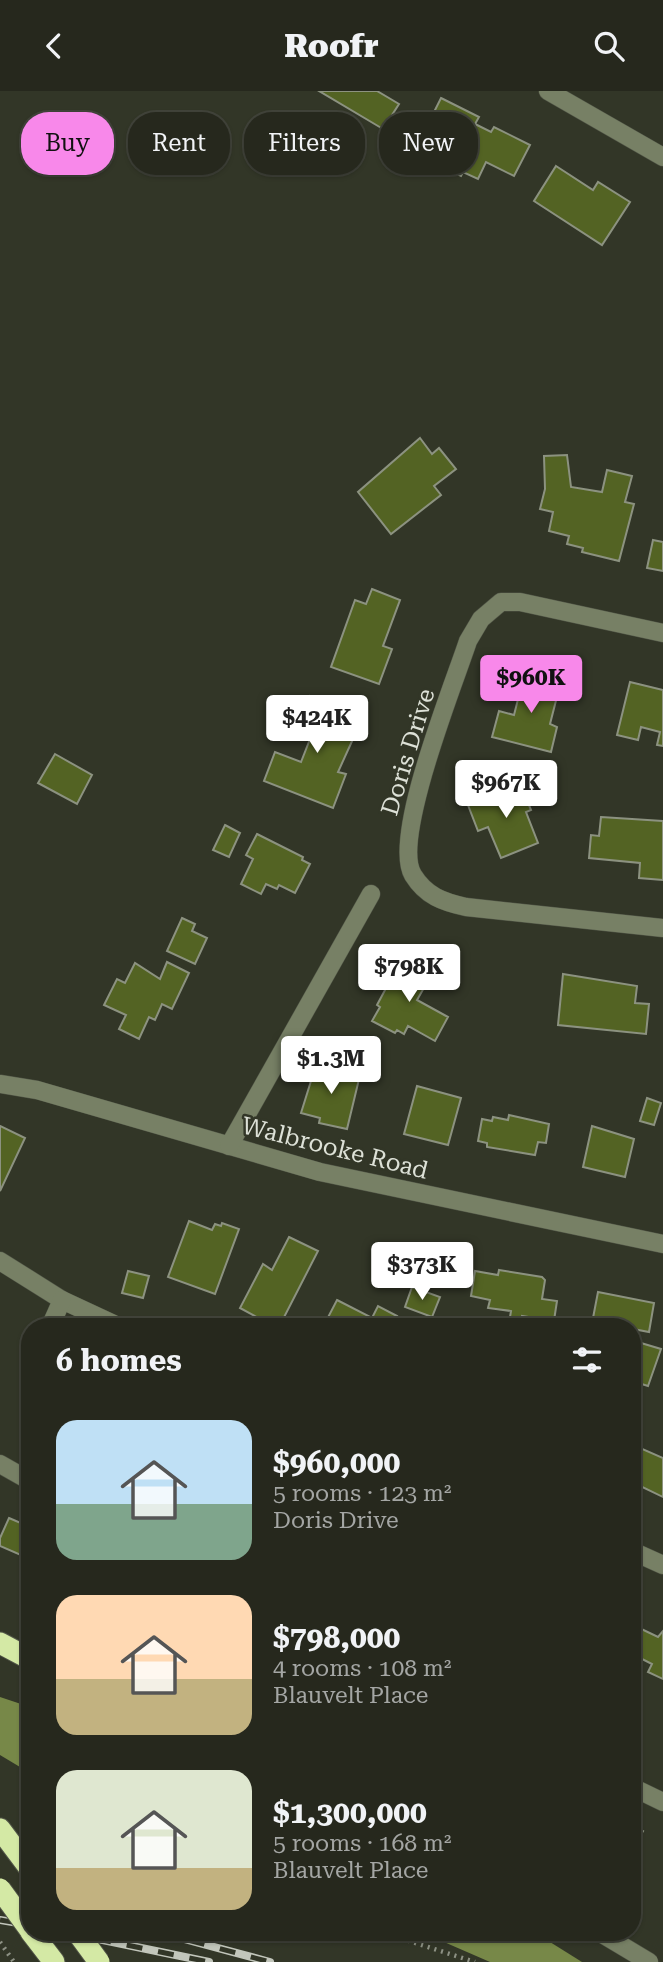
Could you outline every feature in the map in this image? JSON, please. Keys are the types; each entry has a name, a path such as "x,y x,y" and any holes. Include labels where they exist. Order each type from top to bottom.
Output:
{"highway":[{"path":"0,1643 21,1654"},
{"path":"0,1829 21,1857"},
{"path":"0,1889 21,1919"},
{"path":"84,1941 99,1962"}],"street":[{"path":"548,91 663,157"},
{"name":"Doris Drive","path":"663,633 520,602 501,602 481,619 468,641 412,811 408,843 411,873 436,900 466,907 663,928"},
{"path":"229,1146 371,894"},
{"name":"Walbrooke Road","path":"0,1084 46,1093 371,1184 663,1244"},
{"path":"0,1261 62,1300 101,1318"},
{"path":"54,1318 62,1300"},
{"path":"0,1464 21,1476"},
{"path":"641,1555 663,1565"},
{"path":"641,1791 663,1802"},
{"path":"614,1941 649,1962"}],"path":[{"path":"409,1941 475,1962"},
{"path":"0,1942 14,1961"}],"shaded area":[{"path":"0,1697 21,1704 21,1768 0,1755"},
{"path":"442,1941 548,1941 582,1962 490,1962"}],"building":[{"path":"319,91 377,91 399,104 394,112 379,112 379,127 365,118 365,112 354,112"},
{"path":"441,98 469,112 434,112"},
{"path":"478,126 491,132 494,127 530,145 514,176 486,162 478,179 469,175 478,175"},
{"path":"556,166 593,190 598,182 630,202 602,245 534,201"},
{"path":"420,438 432,454 439,448 456,469 434,486 441,495 391,534 358,492"},
{"path":"567,455 571,487 602,492 607,470 632,476 625,502 634,504 619,561 582,552 583,548 567,544 569,536 549,531 553,512 540,509 545,489 544,456"},
{"path":"653,540 663,542 663,571 647,568"},
{"path":"372,589 400,600 383,646 392,649 379,684 331,667 355,600 366,604"},
{"path":"525,672 561,681 550,724 557,727 551,752 492,737 499,711 514,715"},
{"path":"630,682 663,690 663,746 657,745 660,732 641,727 638,740 617,735"},
{"path":"310,696 348,710 343,723 358,728 338,772 346,774 333,808 264,781 275,752 301,762 312,734 297,728"},
{"path":"55,754 92,775 77,804 38,783"},
{"path":"520,783 531,810 526,812 538,843 501,858 488,827 478,831 468,805"},
{"path":"601,817 663,821 663,880 639,878 640,863 589,858 591,835 599,836"},
{"path":"225,825 240,833 229,857 213,850"},
{"path":"257,834 303,857 302,860 310,864 295,893 279,885 277,889 266,884 261,894 241,884 253,859 246,855"},
{"path":"182,918 195,924 192,931 207,938 195,964 167,951"},
{"path":"414,961 433,972 417,1000 448,1017 435,1041 408,1026 404,1034 397,1030 395,1033 372,1021 380,1007 377,1005 399,964 409,969"},
{"path":"167,962 189,973 172,1009 162,1004 155,1020 149,1017 139,1039 119,1029 126,1015 104,1005 117,979 125,983 135,963 160,979"},
{"path":"563,974 637,986 635,1003 649,1004 646,1034 558,1025"},
{"path":"316,1065 360,1075 347,1129 319,1123 320,1118 301,1113"},
{"path":"417,1086 461,1098 448,1145 404,1134"},
{"path":"647,1098 661,1103 654,1125 640,1121"},
{"path":"509,1115 549,1124 546,1143 538,1142 535,1155 487,1147 487,1143 478,1141 482,1119 492,1121 493,1117 508,1120"},
{"path":"0,1126 25,1138 0,1191"},
{"path":"592,1126 634,1139 625,1177 583,1167"},
{"path":"189,1221 212,1230 215,1224 221,1226 222,1223 239,1229 215,1294 168,1277"},
{"path":"289,1237 318,1251 284,1318 258,1318 240,1308 263,1264 272,1270"},
{"path":"499,1270 542,1277 545,1280 542,1299 557,1301 554,1318 510,1318 511,1311 488,1308 490,1300 471,1296 475,1271 498,1275"},
{"path":"128,1271 149,1276 143,1298 122,1293"},
{"path":"412,1287 440,1297 432,1317 405,1307"},
{"path":"598,1292 654,1303 649,1332 641,1330 641,1318 593,1318"},
{"path":"337,1300 372,1318 328,1318"},
{"path":"378,1306 397,1316 396,1318 372,1318"},
{"path":"641,1343 661,1349 648,1386 641,1384"},
{"path":"641,1448 663,1458 663,1497 641,1486"},
{"path":"9,1518 21,1523 21,1555 0,1546 0,1538"},
{"path":"641,1629 658,1637 663,1631 663,1679 648,1672 652,1664 641,1658"}],"railway":[{"path":"0,1903 21,1906"},
{"path":"0,1920 21,1924"},
{"path":"108,1941 209,1962"},
{"path":"192,1941 270,1962"}]}
